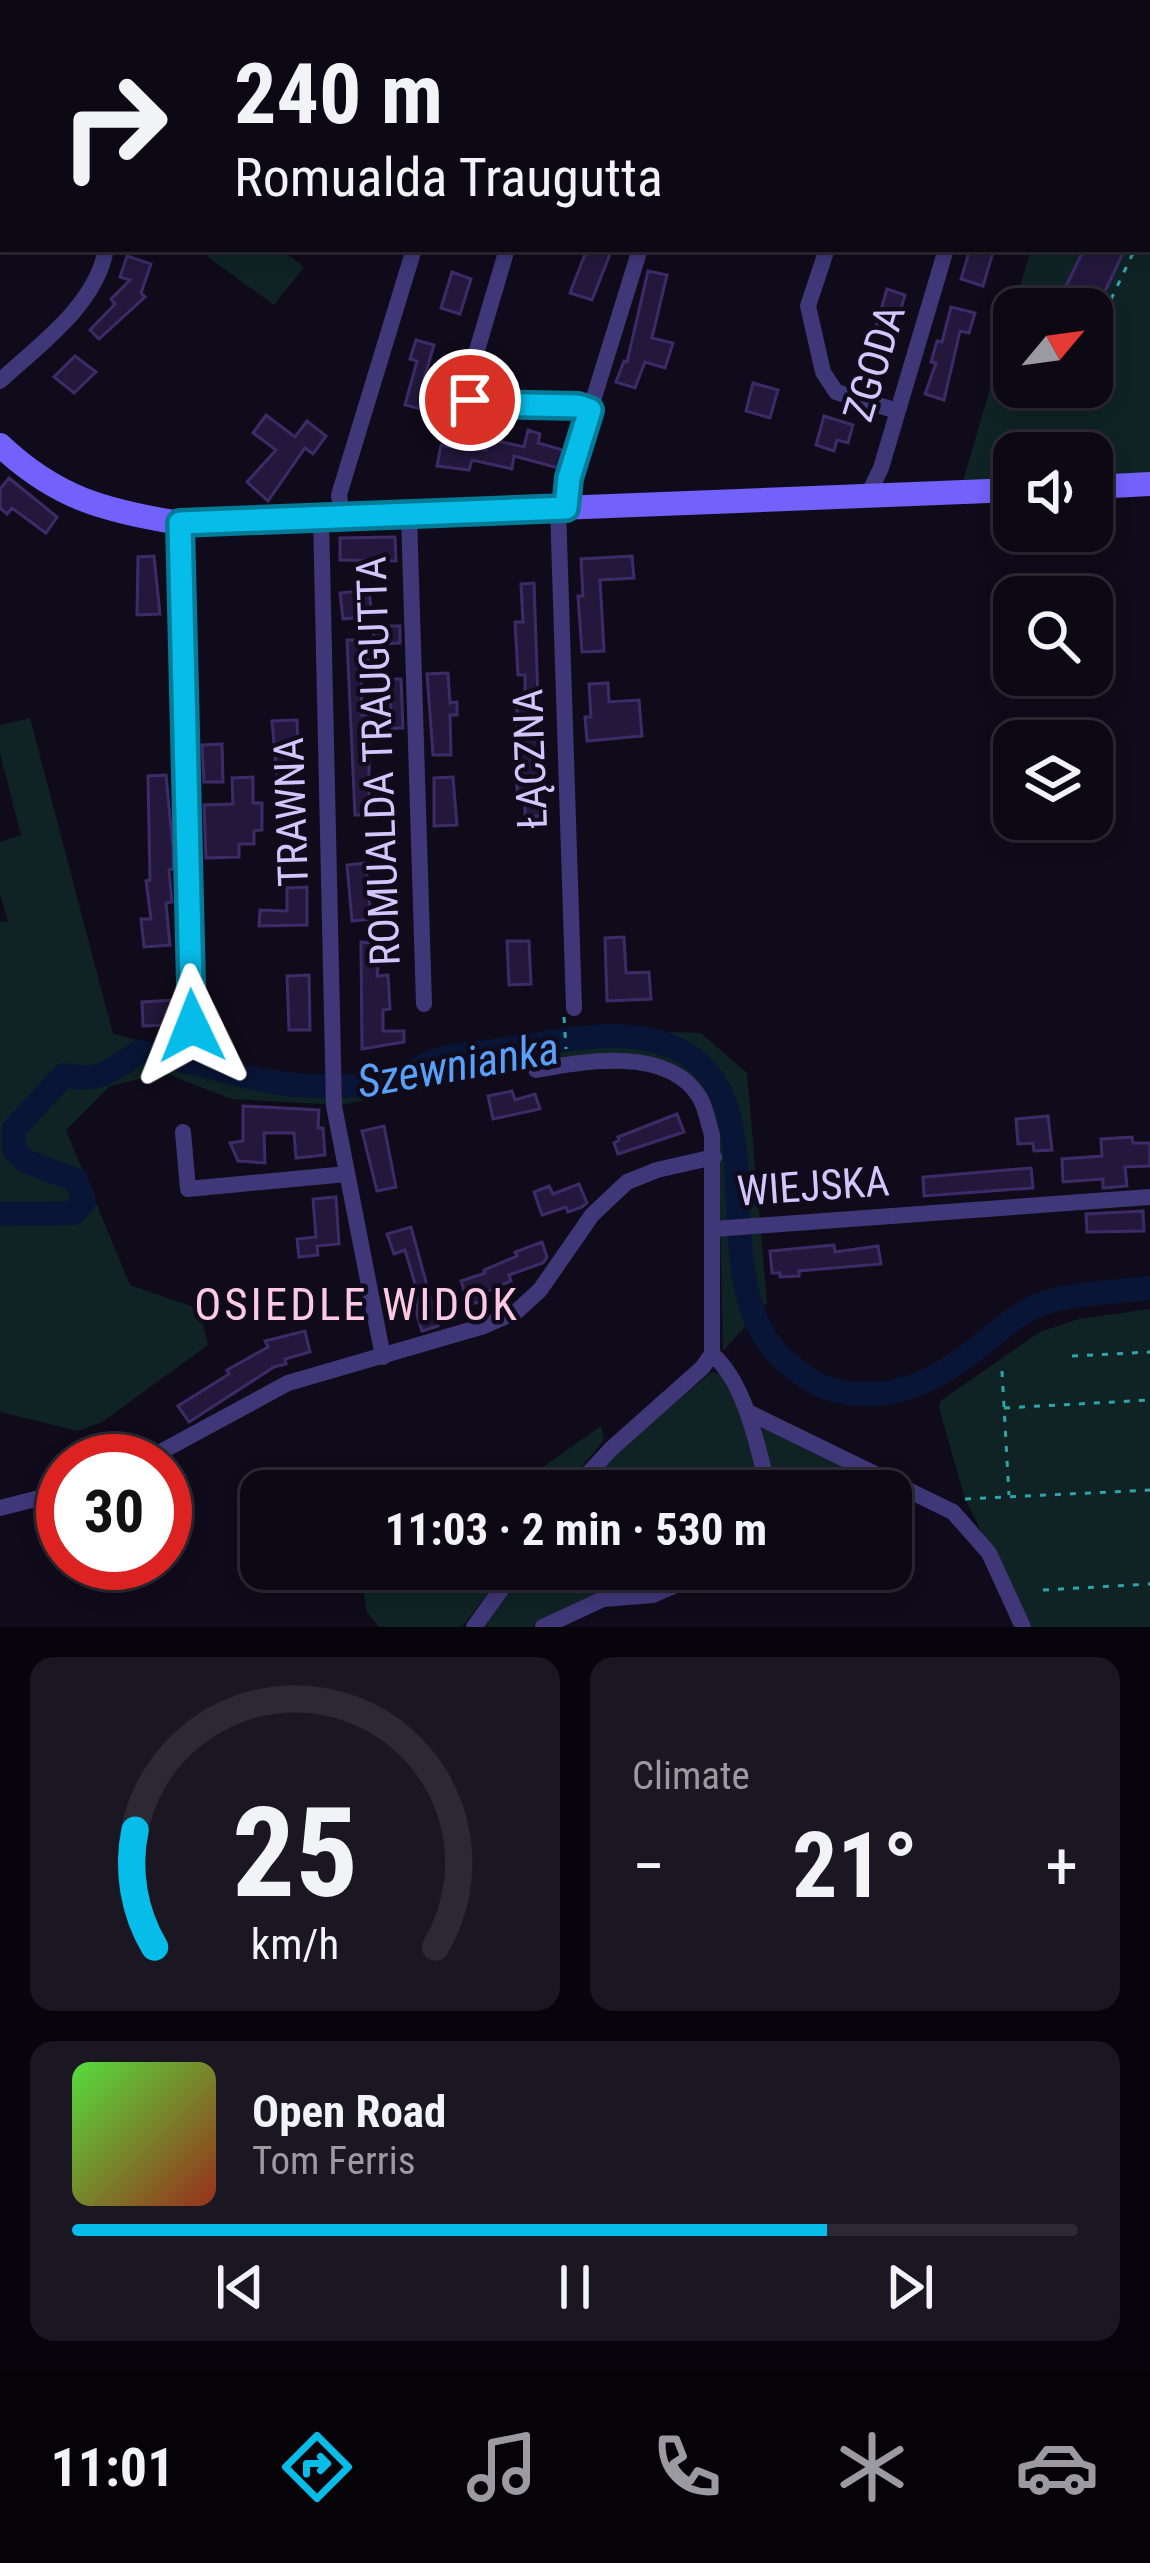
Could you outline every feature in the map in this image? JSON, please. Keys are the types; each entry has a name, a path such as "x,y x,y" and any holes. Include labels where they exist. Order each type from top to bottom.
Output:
{"main road":[{"name":"ROMUALDA TRAUGUTTA","path":"0,445 63,493 135,516 180,523 993,491"},
{"path":"1113,486 1150,484"}],"street":[{"path":"0,380 86,297 105,252"},
{"name":"TRAWNA","path":"347,1174 334,1106 320,609 332,516 413,252"},
{"path":"506,252 467,384 470,400 590,410"},
{"name":"ŁĄCZNA","path":"569,1015 562,508 639,252"},
{"path":"825,252 808,306 823,372 836,392 897,411"},
{"name":"ZGODA","path":"868,496 945,252"},
{"name":"ROMUALDA TRAUGUTTA","path":"409,516 424,1004"},
{"path":"180,523 192,1026"},
{"path":"536,1070 567,1064 638,1063 678,1076 703,1102 714,1157"},
{"path":"183,1132 188,1189 347,1174 383,1357"},
{"name":"WIEJSKA","path":"192,1435 288,1383 484,1326 516,1312 540,1290 592,1215 627,1182 656,1170 714,1157 714,1229 1150,1197"},
{"path":"592,1470 712,1354 714,1229"},
{"path":"712,1354 748,1412 763,1470"},
{"path":"748,1412 859,1470"},
{"path":"912,1495 948,1509 967,1523 988,1553 1023,1627"},
{"path":"0,1508 36,1499"},
{"path":"474,1627 501,1590"},
{"path":"543,1627 603,1599 665,1590"}],"path":[{"path":"1113,295 1134,252"},
{"path":"567,1064 569,1015"},
{"path":"1072,1356 1150,1352"},
{"path":"1002,1371 1009,1497"},
{"path":"1004,1408 1150,1400"},
{"path":"948,1509 965,1499 1150,1490"},
{"path":"1043,1590 1150,1584"}],"green space":[{"path":"201,252 285,252 304,267 274,305"},
{"path":"1030,252 1150,252 1150,474 1113,475 1113,432 993,432 993,480 963,481 993,379 993,408 1113,408 1113,288 1020,288"},
{"path":"30,718 113,1034 293,1078 355,1076 490,1043 576,1029 701,1033 747,1073 767,1303 723,1351 719,1167 705,1093 645,1058 529,1068 341,1105 231,1099 165,1073 110,1086 66,1130 130,1285 199,1309 208,1345 102,1422 78,1431 0,1412 0,922 8,921 0,895 0,842 21,835 0,753 0,725"},
{"path":"1150,1309 1150,1627 1030,1627 965,1499 940,1401 1040,1332 1079,1319"},
{"path":"712,1372 720,1374 738,1407 758,1470 601,1470"},
{"path":"601,1426 604,1440 579,1470 539,1470"},
{"path":"763,1428 848,1470 771,1470"},
{"path":"363,1590 491,1590 462,1627 379,1627 367,1612"},
{"path":"508,1590 655,1590 594,1597 532,1627 481,1627"}],"building":[{"path":"586,252 611,252 592,300 570,293"},
{"path":"969,252 993,252 983,286 961,279"},
{"path":"1083,252 1124,252 1107,288 1065,288"},
{"path":"127,256 151,264 141,293 145,297 99,339 90,330 130,280 120,277"},
{"path":"648,271 667,275 652,338 673,343 665,368 645,362 635,388 616,382 627,362"},
{"path":"452,272 471,279 460,314 441,308"},
{"path":"887,289 905,295 894,332 876,327"},
{"path":"951,307 975,313 969,333 960,331 944,400 925,394 936,363 931,362 937,341 942,342"},
{"path":"416,340 434,345 424,379 453,389 449,405 424,397 421,409 405,405 417,361 410,359"},
{"path":"75,356 96,372 74,393 54,377"},
{"path":"753,383 778,390 770,418 746,411"},
{"path":"266,415 295,437 307,421 326,436 313,454 305,448 268,501 247,482 276,450 253,433"},
{"path":"824,416 853,425 848,443 837,440 834,451 816,445"},
{"path":"528,430 540,434 538,443 563,450 558,468 514,456 512,469 472,460 469,470 437,466 441,445 486,450 494,440 524,447"},
{"path":"9,478 57,517 46,533 12,508 7,514 0,508 0,489"},
{"path":"395,537 396,561 340,560 340,538"},
{"path":"154,556 160,614 137,615 138,557"},
{"path":"632,556 634,578 600,580 604,651 582,652 581,559"},
{"path":"534,583 542,816 525,817 525,801 517,801 517,708 525,708 525,675 518,675 515,622 523,622 521,584"},
{"path":"369,590 372,616 343,619 340,593"},
{"path":"373,626 400,626 400,643 376,644 376,661 361,661 362,715 391,711 389,679 401,679 403,728 376,729 376,737 369,737 369,815 355,815 347,640 374,640"},
{"path":"448,673 450,703 457,702 457,715 450,715 451,755 433,755 427,674"},
{"path":"608,683 609,702 639,700 642,736 587,741 589,684"},
{"path":"297,720 300,796 279,798 272,721"},
{"path":"222,744 223,782 204,782 202,745"},
{"path":"166,775 173,848 172,902 166,903 170,945 144,947 141,919 151,919 146,881 150,880 148,776"},
{"path":"253,777 253,803 262,803 262,830 254,831 254,844 239,844 239,857 206,858 204,805 233,804 232,778"},
{"path":"453,777 457,825 434,826 434,778"},
{"path":"366,863 371,919 352,921 347,865"},
{"path":"307,887 307,925 259,926 260,910 287,911 287,888"},
{"path":"624,937 626,973 649,972 651,999 607,1001 605,938"},
{"path":"507,941 529,941 531,984 509,985"},
{"path":"361,942 380,944 377,976 388,975 390,1009 383,1010 383,1031 404,1031 404,1042 362,1049"},
{"path":"309,975 310,1030 289,1030 287,976"},
{"path":"174,1000 175,1025 143,1026 142,1002"},
{"path":"512,1091 515,1100 535,1094 540,1109 493,1119 488,1096"},
{"path":"243,1106 319,1110 325,1155 296,1158 294,1133 264,1133 265,1163 238,1161 230,1143 243,1141"},
{"path":"677,1114 684,1132 618,1154 614,1143 618,1137"},
{"path":"1048,1116 1052,1150 1034,1151 1033,1143 1018,1144 1016,1119"},
{"path":"384,1126 396,1187 377,1191 362,1131"},
{"path":"1132,1137 1133,1143 1150,1143 1150,1166 1125,1167 1127,1186 1103,1188 1103,1179 1063,1182 1062,1159 1102,1156 1101,1139"},
{"path":"1031,1168 1033,1188 924,1196 923,1177"},
{"path":"579,1184 587,1203 568,1212 566,1207 542,1215 534,1192 549,1186 553,1194"},
{"path":"336,1197 339,1244 317,1246 318,1255 299,1257 297,1239 316,1237 313,1199"},
{"path":"1143,1211 1144,1231 1087,1232 1086,1214"},
{"path":"411,1227 438,1326 422,1331 418,1294 405,1250 394,1254 387,1234"},
{"path":"542,1242 547,1257 543,1263 509,1275 511,1281 469,1305 461,1281"},
{"path":"834,1245 835,1252 878,1246 881,1264 799,1271 799,1276 772,1273 770,1251"},
{"path":"305,1331 310,1352 285,1359 286,1364 189,1422 178,1406 268,1347 265,1341"}],"waterway":[{"name":"Szewnianka","path":"0,1214 74,1213 84,1201 76,1180 25,1161 14,1149 14,1129 64,1075 104,1074 139,1052 277,1083 357,1086 395,1080 453,1056 568,1039 636,1037 679,1050 710,1075 727,1109 735,1150 746,1287 760,1328 786,1362 818,1384 863,1394 902,1389 956,1364 1034,1307 1076,1296 1150,1288"}],"district":[{"name":"OSIEDLE WIDOK","path":"357,1304"}],"route":[{"path":"192,1026 180,523 566,508 569,478 590,410 470,400"}]}
